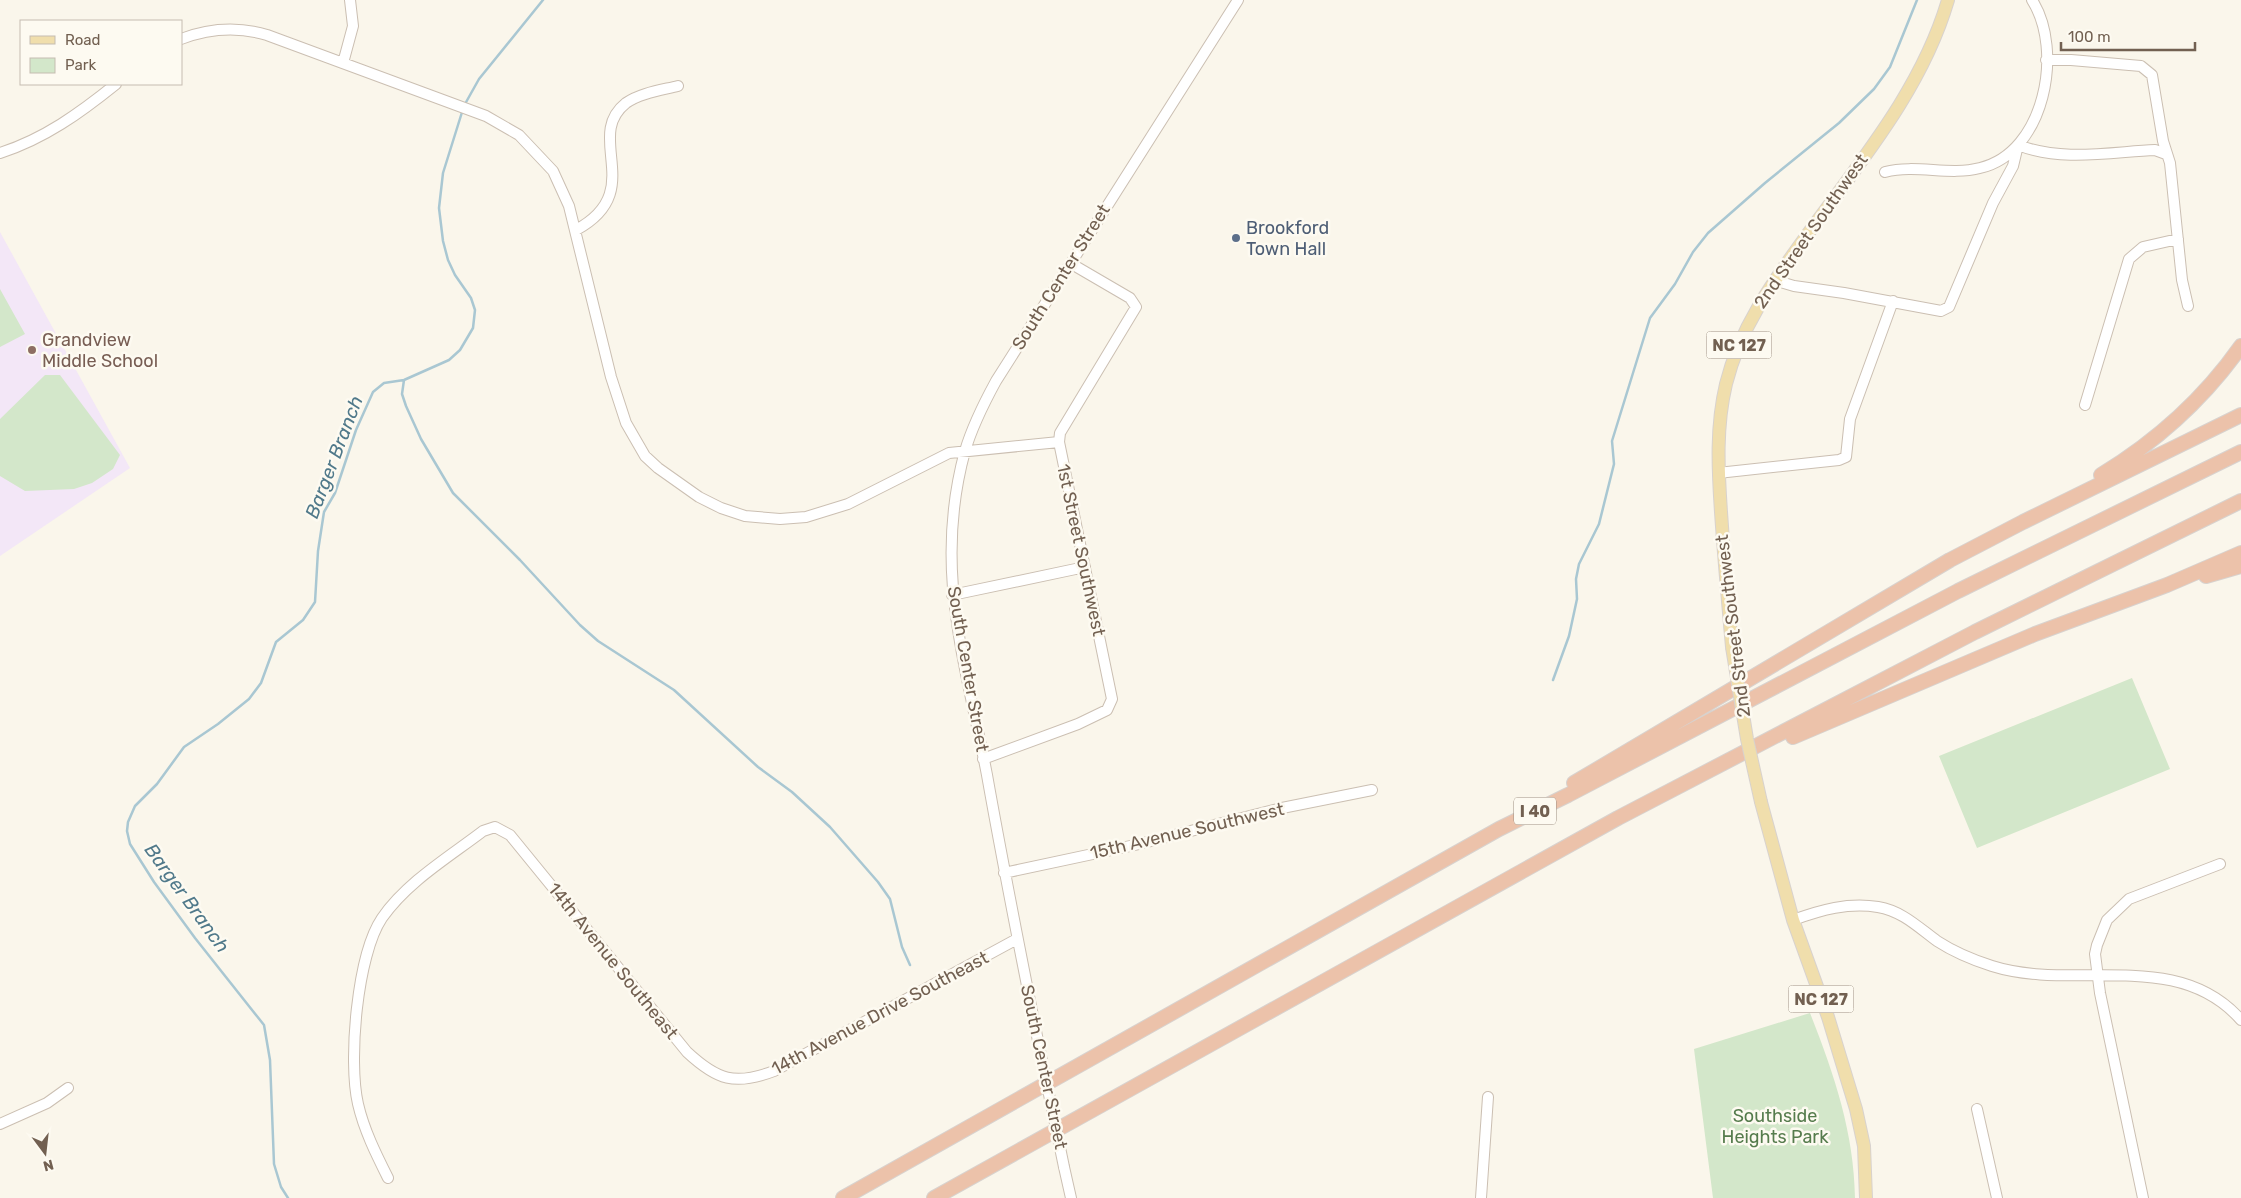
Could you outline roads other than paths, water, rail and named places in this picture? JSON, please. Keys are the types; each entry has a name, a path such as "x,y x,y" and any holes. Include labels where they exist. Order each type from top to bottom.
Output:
{"highway":[{"path":"2023,522 2114,467 2158,437 2211,386 2241,346"},
{"path":"1532,813 1570,785 1641,741 1889,595 2023,522 2241,415"},
{"name":"I 40","path":"842,1198 1436,864 1958,591 2241,452"},
{"name":"I 40","path":"934,1198 1618,818 1722,766 1976,632 2241,500"},
{"path":"1722,766 2035,634 2241,554"},
{"path":"2138,595 2241,566"}],"main road":[{"name":"2nd Street Southwest","path":"1866,1198 1864,1146 1856,1109 1831,1025 1793,920 1761,802 1747,739 1732,647 1718,473 1720,419 1730,371 1743,332 1774,280 1883,130 1908,91 1930,48 1948,0"}],"street":[{"path":"343,63 353,26 350,0"},
{"name":"South Center Street","path":"1071,1198 1017,940 984,759 959,640 952,595 952,528 965,450 996,381 1238,0"},
{"path":"1885,172 1910,168 1953,171 1982,168 2004,158 2018,145 2031,126 2040,106 2046,80 2046,42 2039,13 2032,0"},
{"path":"182,39 207,30 222,28 252,31 486,116 519,135 553,171 562,189 576,230 611,377 626,423 649,460 699,497 721,508 745,516 780,519 806,517 848,504 935,458 965,450 1059,442 1060,433 1136,306 1130,298 1070,263"},
{"path":"2046,60 2071,60 2141,66 2149,71 2153,80 2166,154 2170,163 2182,280 2188,306"},
{"path":"0,153 30,142 64,123 115,85"},
{"path":"576,230 600,213 610,194 612,176 610,131 619,111 627,102 639,96 678,86"},
{"path":"2018,145 2034,150 2061,154 2155,150 2166,154"},
{"path":"1774,280 1794,286 1941,310 1946,309 1949,307 1993,203 2014,166 2018,145"},
{"path":"2085,405 2129,259 2142,247 2178,239"},
{"path":"1718,473 1840,460 1846,457 1850,419 1893,301"},
{"name":"1st Street Southwest","path":"984,759 1048,736 1107,710 1112,698 1059,442"},
{"path":"952,595 1085,567"},
{"name":"15th Avenue Southwest","path":"1004,873 1134,845 1282,808 1372,790"},
{"name":"14th Avenue Southeast","path":"388,1178 364,1124 354,1080 354,1047 360,992 372,941 382,919 401,895 483,831 495,828 510,835 687,1052 705,1069 726,1078 740,1080"},
{"path":"2143,1198 2098,975 2095,954 2099,936 2107,920 2121,906 2139,894 2220,864"},
{"path":"1793,920 1840,906 1856,905 1882,908 1913,921 1953,950 1993,967 2025,973 2165,978 2191,984 2220,1000 2241,1020"},
{"name":"14th Avenue Drive Southeast","path":"740,1080 756,1078 790,1062 1017,940"},
{"path":"0,1124 46,1103 68,1088"},
{"path":"1481,1198 1488,1097"},
{"path":"1977,1109 1997,1198"}],"waterway":[{"name":"Barger Branch","path":"465,104 479,79 543,0"},
{"path":"1553,680 1569,636 1577,599 1576,579 1579,564 1599,524 1614,464 1612,441 1650,318 1675,284 1693,252 1708,233 1765,183 1839,123 1874,89 1890,67 1917,0"},
{"name":"Barger Branch","path":"288,1198 281,1187 274,1164 270,1060 264,1025 195,938 154,882 130,844 127,831 128,822 135,806 157,784 184,747 218,724 249,699 261,683 276,642 303,620 315,602 318,551 324,512 335,493 356,430 373,392 384,383 404,380 449,360 460,350 473,328 475,310 471,298 455,275 448,260 443,241 439,208 443,173 463,109"},
{"path":"404,380 402,394 406,406 421,439 453,493 520,560 580,625 598,641 674,690 758,767 792,792 830,827 878,882 890,899 902,947 910,965"}],"place":[{"name":"Brookford Town Hall","path":"1236,238"},
{"name":"Grandview Middle School","path":"32,350"}],"park label":[{"name":"Southside Heights Park","path":"1775,1126"}]}
